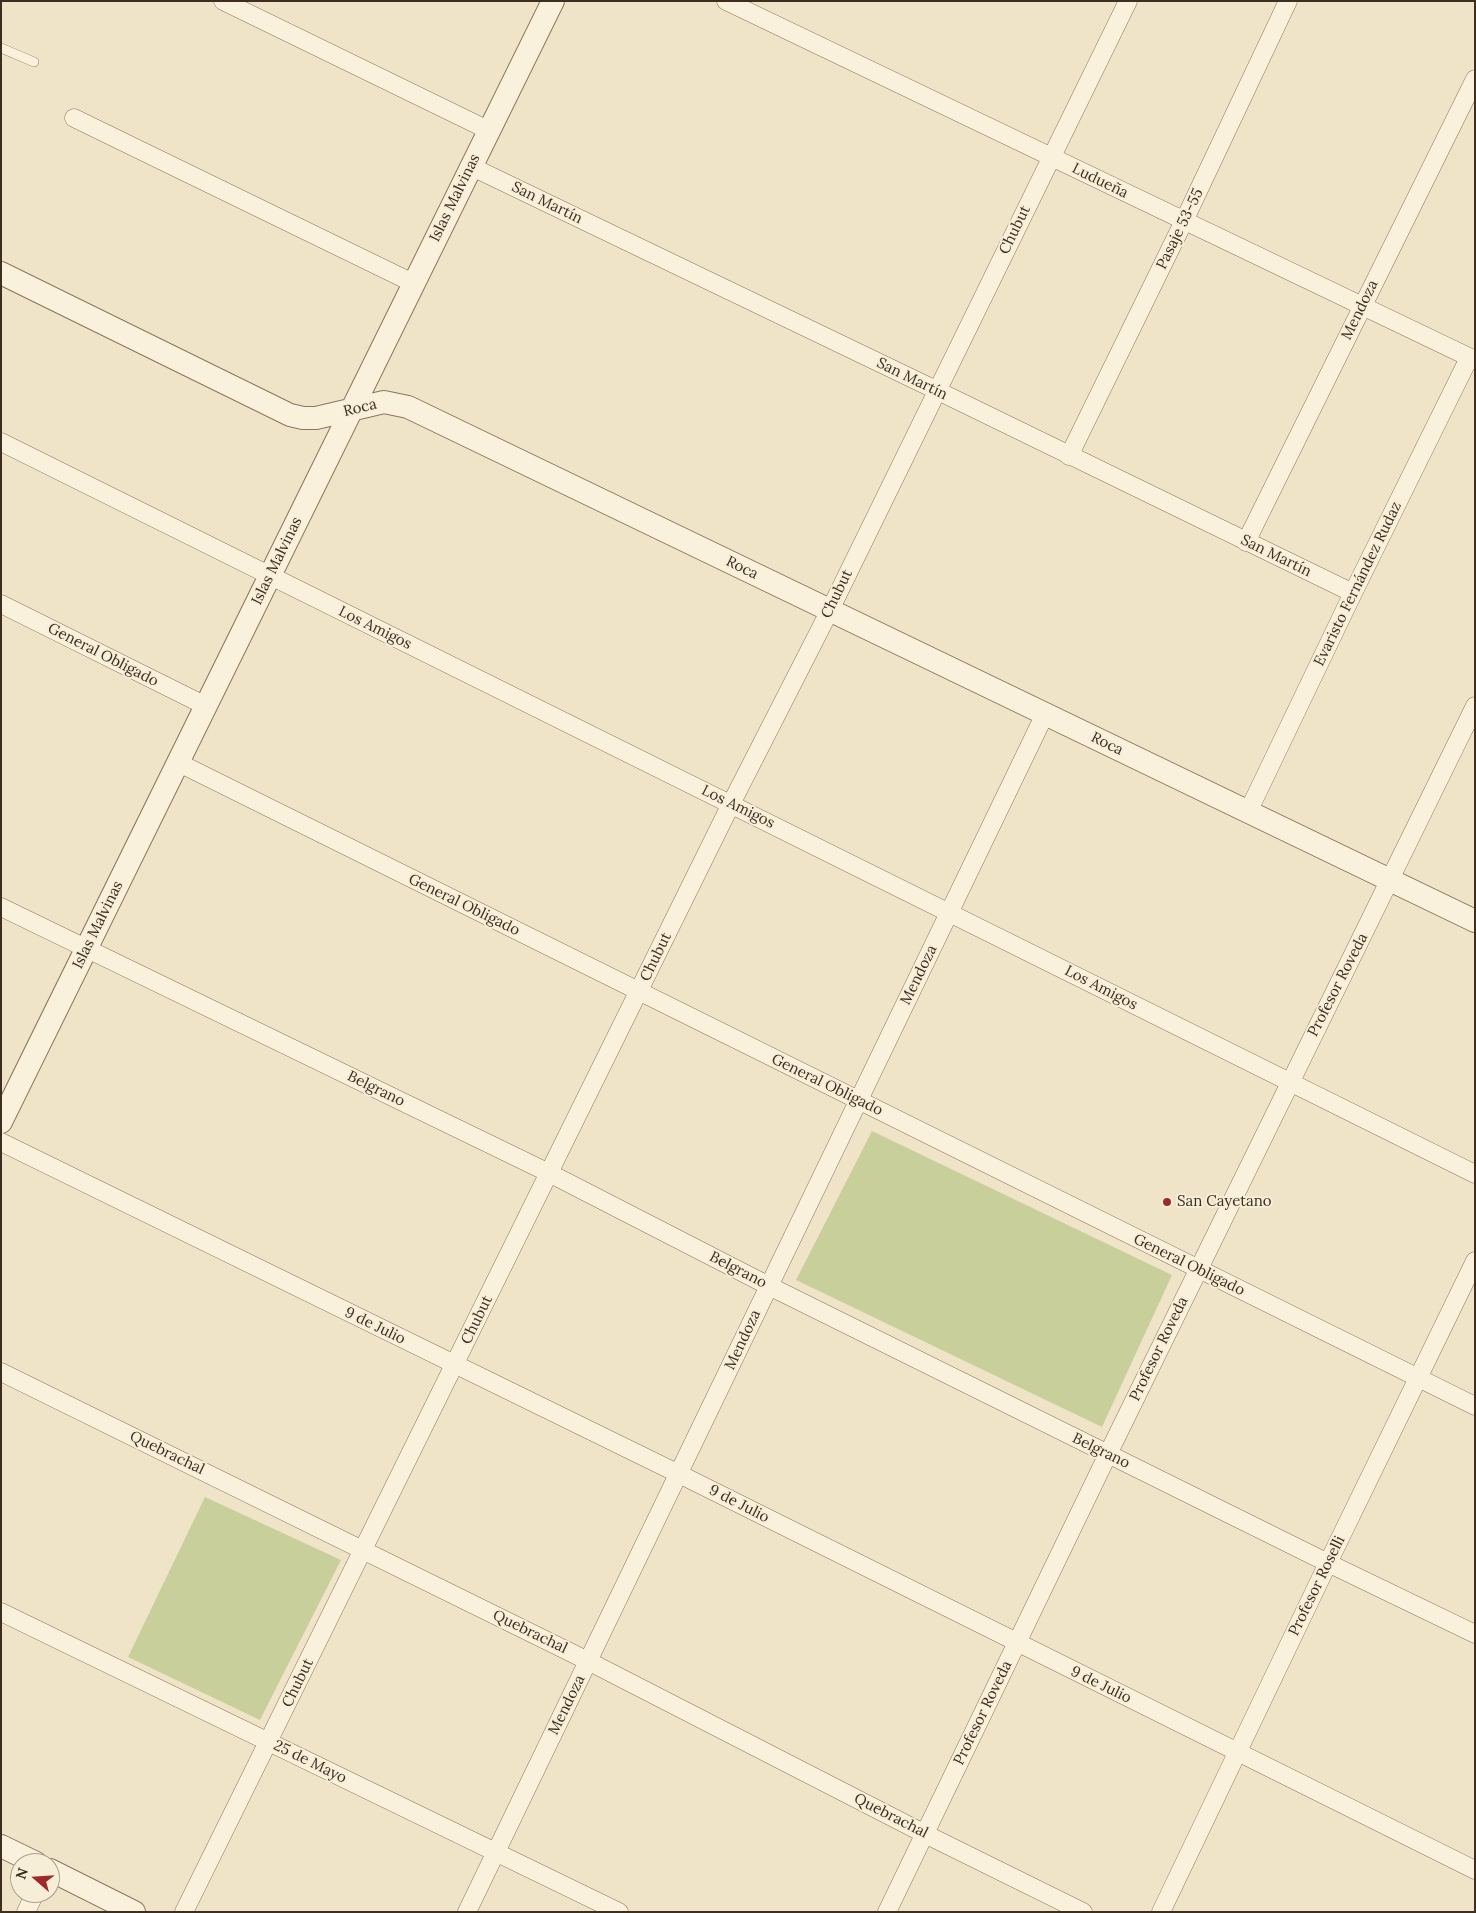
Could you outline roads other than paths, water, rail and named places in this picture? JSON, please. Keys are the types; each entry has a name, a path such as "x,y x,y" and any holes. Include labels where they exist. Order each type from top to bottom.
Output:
{"street":[{"path":"223,1 488,130"},
{"name":"Islas Malvinas","path":"1,1122 179,763 470,166 553,1"},
{"name":"Ludueña","path":"726,1 1472,359"},
{"name":"Chubut","path":"184,1912 731,804 830,610 1128,1"},
{"name":"Pasaje 53-55","path":"1069,456 1184,221 1288,1"},
{"name":"Mendoza","path":"1246,542 1475,79"},
{"path":"74,118 413,283"},
{"name":"San Martín","path":"470,166 1353,593"},
{"name":"Roca","path":"1,273 290,415 316,418 384,402 408,407 1475,921"},
{"name":"Evaristo Fernández Rudaz","path":"1248,812 1353,593 1472,359"},
{"name":"Los Amigos","path":"1,442 1475,1174"},
{"name":"General Obligado","path":"1,604 206,706"},
{"name":"Profesor Roveda","path":"887,1912 1108,1454 1289,1083 1391,881 1475,706"},
{"name":"Mendoza","path":"467,1912 1045,714"},
{"name":"General Obligado","path":"179,763 1475,1406"},
{"name":"Belgrano","path":"1,907 549,1173 769,1286 1475,1634"},
{"name":"9 de Julio","path":"1,1142 679,1474 1017,1644 1475,1870"},
{"name":"Profesor Roselli","path":"1161,1912 1475,1261"},
{"name":"Quebrachal","path":"1,1372 588,1661 1083,1912"},
{"name":"25 de Mayo","path":"1,1612 497,1851 619,1912"},
{"path":"1,1846 15,1853"},
{"path":"60,1875 134,1912"}],"lane":[{"path":"1,48 34,62"}],"place":[{"name":"San Cayetano","path":"1167,1202"}]}
